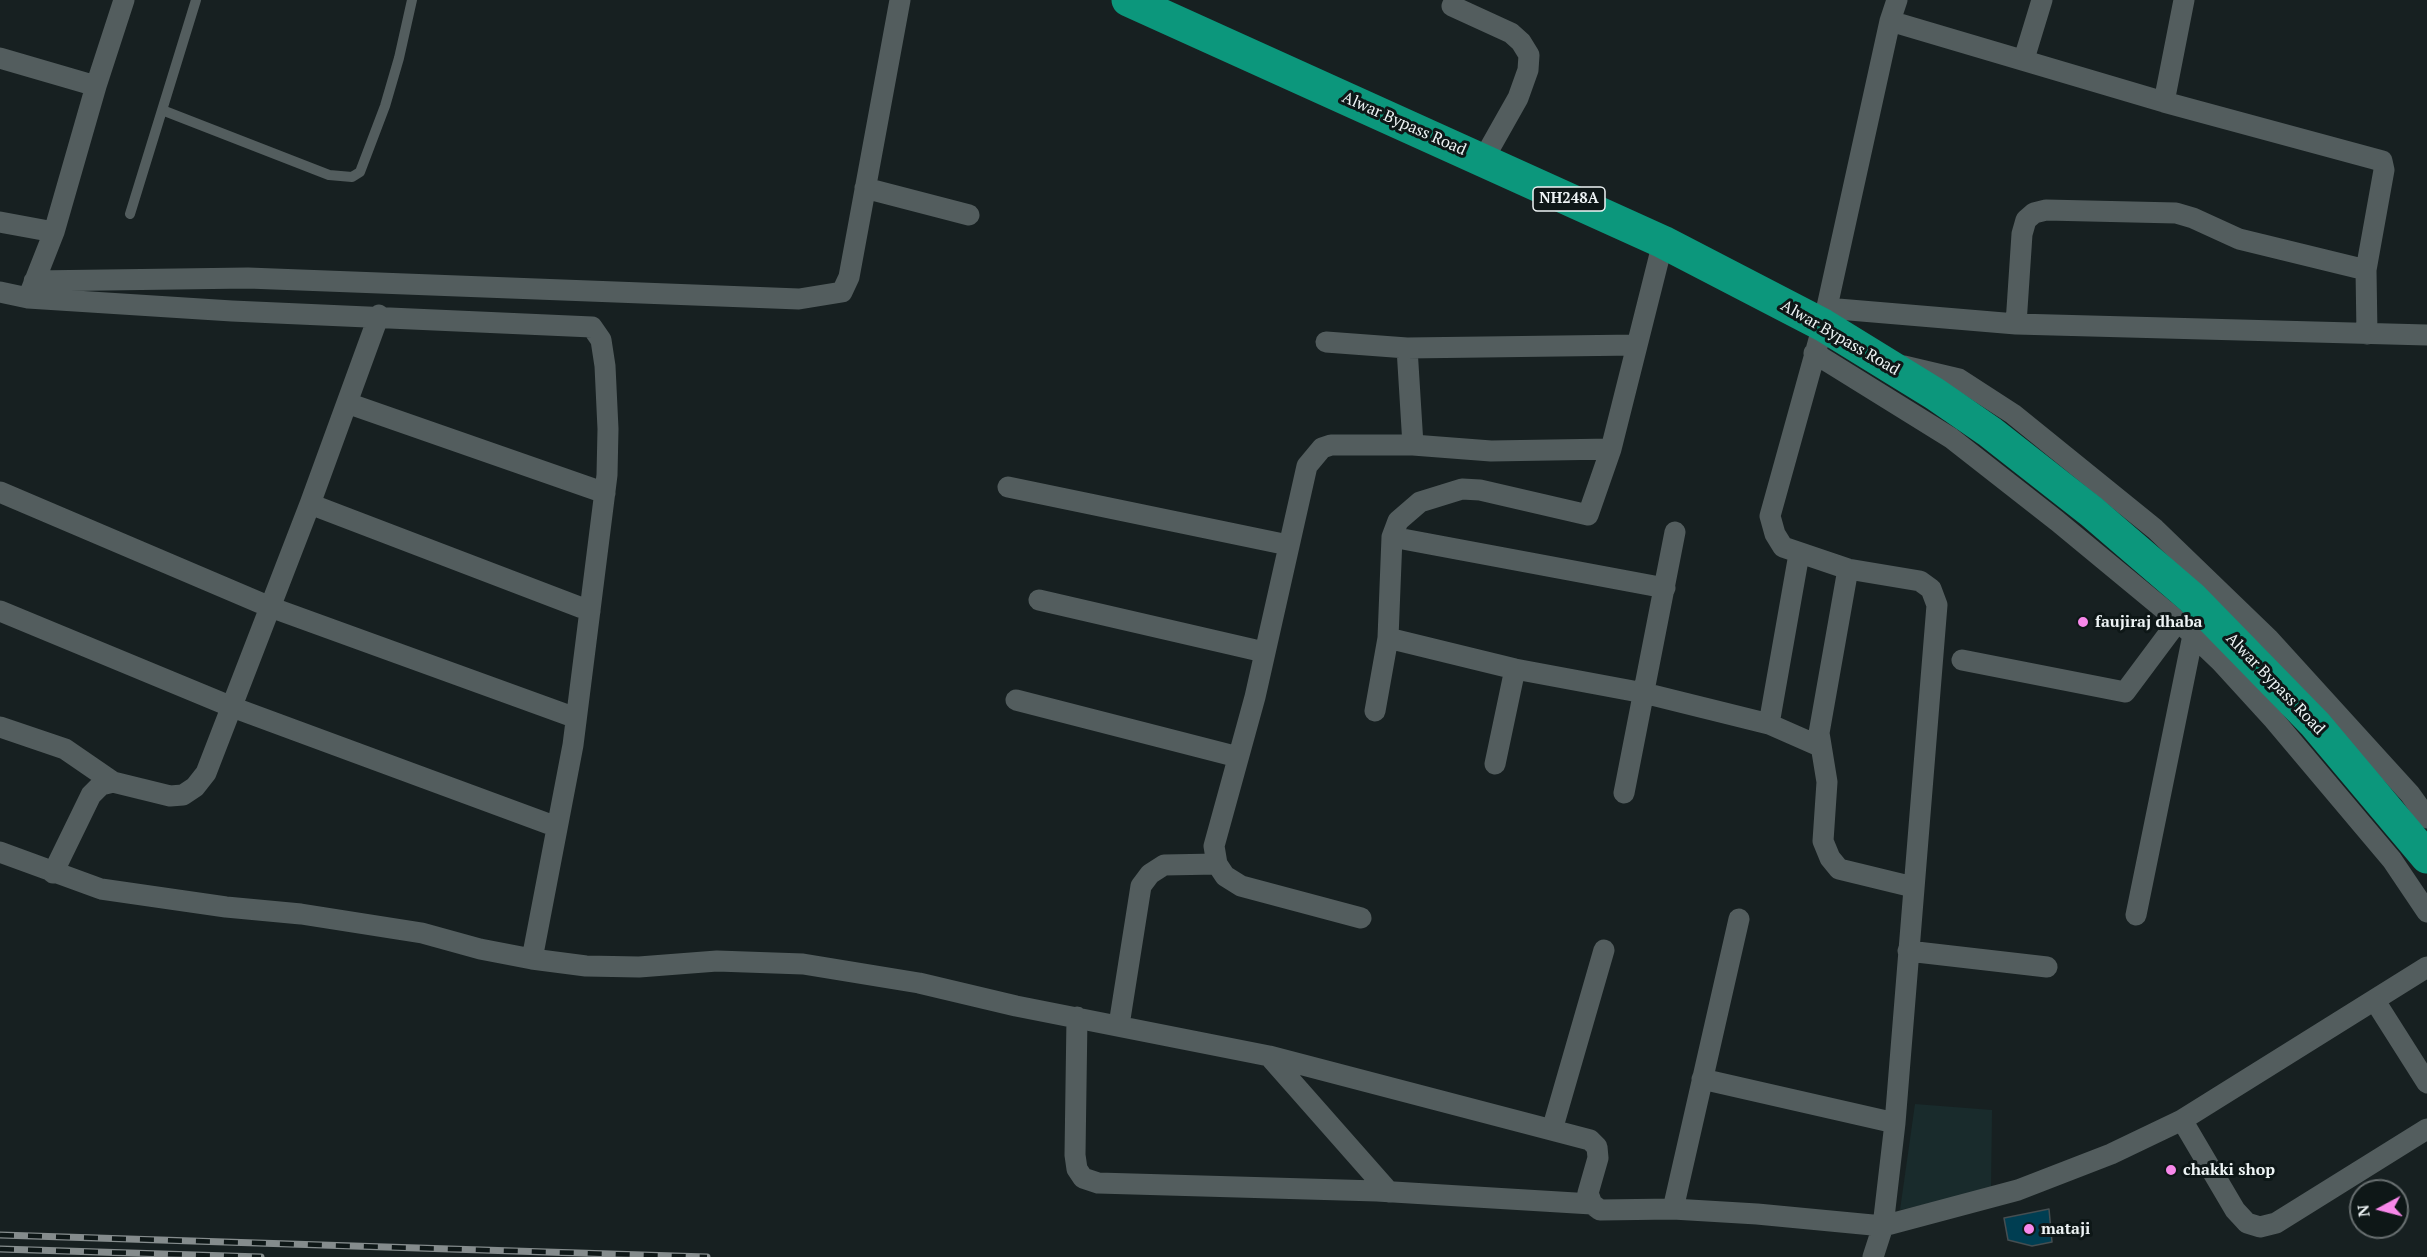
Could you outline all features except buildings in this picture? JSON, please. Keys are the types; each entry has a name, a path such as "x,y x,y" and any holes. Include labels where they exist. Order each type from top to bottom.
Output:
{"highway":[{"name":"Alwar Bypass Road","path":"1128,0 1484,159 1663,242 1884,362 1990,432 2092,512 2192,598 2315,724 2427,857"}],"street":[{"path":"31,289 54,232 96,86 124,0"},
{"path":"0,292 248,278 776,298 827,296 842,292 849,277 900,0"},
{"path":"1873,1257 1883,1226 1895,1123 1937,605 1931,589 1920,581 1848,569 1783,548 1775,534 1770,516 1821,329 1890,21 1897,0"},
{"path":"2024,58 2042,0"},
{"path":"2164,102 2184,0"},
{"path":"1452,6 1511,33 1521,42 1529,55 1528,70 1518,98 1484,159"},
{"path":"1890,21 2024,58 2164,102 2382,161 2384,170 2366,270 2367,334"},
{"path":"0,58 96,86"},
{"path":"865,188 969,215"},
{"path":"2016,324 2022,234 2026,220 2034,213 2046,210 2176,213 2193,218 2239,239 2366,270"},
{"path":"0,222 54,232"},
{"path":"1375,711 1388,638 1392,537 1398,521 1420,502 1462,489 1480,490 1588,515 1611,449 1663,242"},
{"path":"31,289 232,311 379,315 592,327 601,340 605,366 608,429 604,493 576,718 532,959"},
{"path":"0,727 65,749 113,782 170,796 183,795 195,788 206,772 232,707 379,315"},
{"path":"1821,329 2016,324 2427,335"},
{"path":"1821,329 1950,438 2057,521 2186,628 2274,720 2392,861 2427,912"},
{"path":"1326,342 1407,348 1636,345"},
{"path":"1407,348 1413,445"},
{"path":"1884,362 1959,378 2013,414 2155,529 2268,639 2410,794 2427,818"},
{"path":"347,403 604,493"},
{"path":"1361,918 1241,886 1225,876 1217,864 1214,846 1255,697 1307,466 1322,448 1331,445 1413,445 1491,451 1611,449"},
{"path":"1008,487 1288,545"},
{"path":"0,492 270,607 576,718"},
{"path":"310,504 590,611"},
{"path":"1624,793 1676,532"},
{"path":"1392,537 1665,588"},
{"path":"1769,724 1799,555"},
{"path":"1848,569 1819,732 1819,746 1826,764 1827,782 1823,841 1830,858 1839,869 1913,887"},
{"path":"1040,600 1264,652"},
{"path":"0,611 232,707 557,827"},
{"path":"1962,660 2125,692 2186,628"},
{"path":"2136,915 2186,628"},
{"path":"1388,638 1515,669 1644,693 1769,724 1819,746"},
{"path":"1495,764 1515,669"},
{"path":"1016,700 1238,757"},
{"path":"53,873 91,795 101,785 113,782"},
{"path":"0,852 101,889 400,930 532,959 618,967 717,961 803,964 919,983 1269,1056 1590,1140 1597,1147 1598,1158 1588,1193 1592,1204 1600,1210 1673,1209 1883,1226 2018,1190 2111,1154 2182,1120 2427,967"},
{"path":"1119,1025 1141,886 1150,874 1164,866 1217,864"},
{"path":"1673,1209 1739,919"},
{"path":"1552,1130 1605,950"},
{"path":"1908,951 2048,968"},
{"path":"2375,1001 2427,1083"},
{"path":"1077,1017 1075,1155 1077,1169 1083,1178 1098,1183 1118,1185 1389,1192 1592,1204"},
{"path":"1269,1056 1389,1192"},
{"path":"1702,1079 1895,1123"},
{"path":"2182,1120 2235,1210 2247,1223 2260,1227 2277,1223 2427,1129"}],"lane":[{"path":"130,214 196,0"},
{"path":"162,110 329,175 352,177 360,172 390,91 412,0"}],"shaded area":[{"path":"1915,1104 1992,1110 1991,1190 1900,1210"}],"railway":[{"path":"0,1235 707,1257"},
{"path":"0,1249 261,1257"}],"place":[{"name":"faujiraj dhaba","path":"2083,622"},
{"name":"chakki shop","path":"2171,1170"},
{"name":"mataji","path":"2029,1229"}]}
